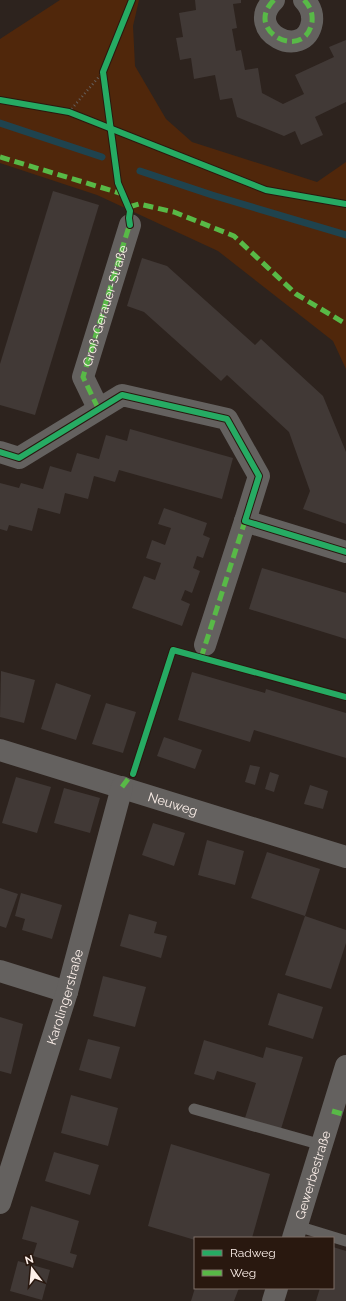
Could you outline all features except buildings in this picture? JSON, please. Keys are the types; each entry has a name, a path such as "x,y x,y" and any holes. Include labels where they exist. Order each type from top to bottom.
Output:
{"street":[{"path":"274,0 268,8 266,24 270,32 284,41 292,42 300,39 309,30 313,18 308,1"},
{"name":"Groß-Gerauer-Straße","path":"98,408 83,377 130,225"},
{"path":"0,452 19,458 98,408 122,395 227,418 259,476 205,645"},
{"path":"245,521 346,552"},
{"name":"Neuweg","path":"0,750 346,857"},
{"name":"Karolingerstraße","path":"0,1203 67,992 122,787"},
{"path":"0,971 67,992"},
{"name":"Gewerbestraße","path":"295,1232 322,1145 339,1113 346,1066"},
{"path":"273,1301 277,1289"}],"lane":[{"path":"194,1109 322,1145"},
{"path":"295,1232 323,1237"},
{"path":"334,1239 346,1241"}],"path":[{"path":"69,112 103,72"}],"shaded area":[{"path":"60,0 139,0 133,26 135,66 166,119 192,142 317,182 346,162 346,369 333,341 218,251 97,195 0,163 0,39"}],"waterway":[{"path":"0,123 102,157"},
{"path":"140,171 212,195 346,235"}],"marked path":[{"path":"274,0 266,12 265,22 270,31 278,38 288,41 299,40 307,34 312,22 311,10 304,0"},
{"path":"0,157 123,194"},
{"path":"129,207 139,204 174,212 234,236 296,294 346,324"},
{"path":"98,408 83,377 130,223"},
{"path":"201,658 245,521"},
{"path":"122,787 134,771"},
{"path":"332,1111 346,1115"}],"cycle path":[{"path":"130,225 130,211 118,183 103,72 132,0"},
{"path":"0,100 69,112 266,190 346,204"},
{"path":"0,452 19,458 122,395 227,419 259,476 245,521 346,552"},
{"path":"133,774 173,650 346,697"}]}
